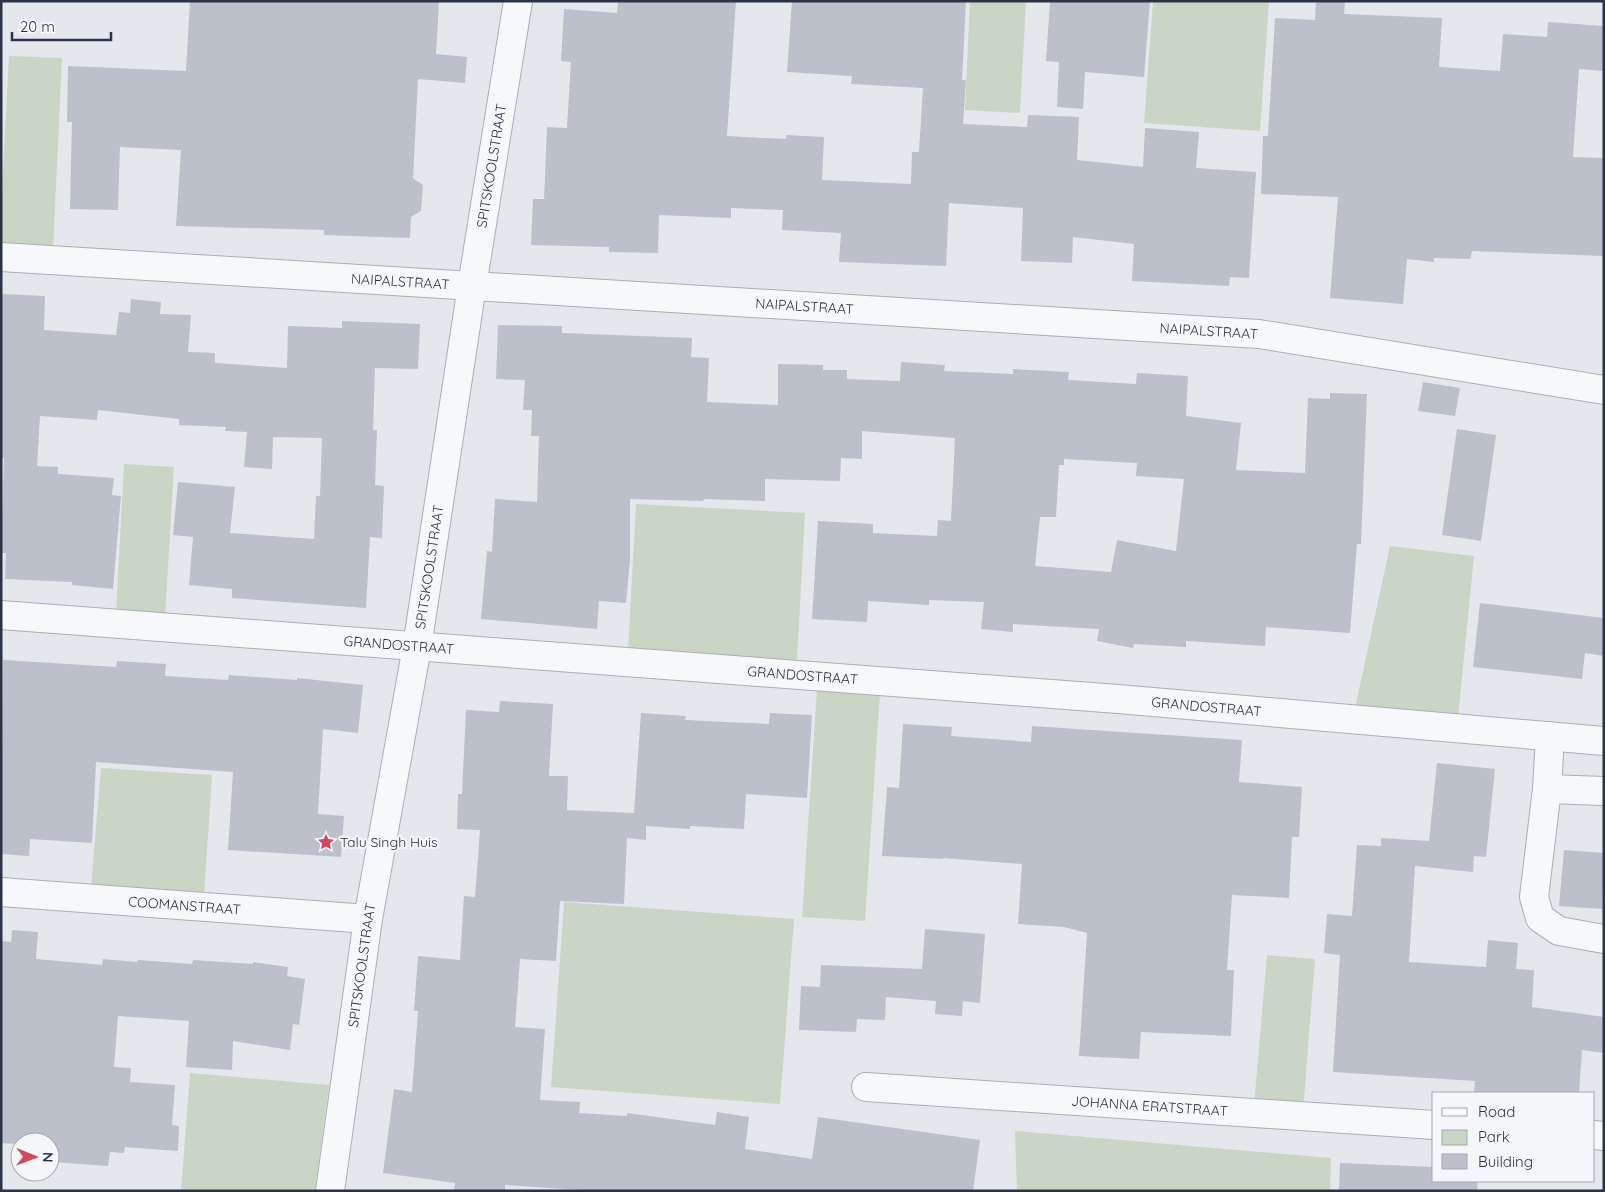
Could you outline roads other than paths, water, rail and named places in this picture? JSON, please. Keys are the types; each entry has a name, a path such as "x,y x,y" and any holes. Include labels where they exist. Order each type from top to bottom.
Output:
{"street":[{"name":"SPITSKOOLSTRAAT","path":"330,1191 368,919 417,647 518,1"},
{"name":"NAIPALSTRAAT","path":"1,257 1259,334 1604,390"},
{"name":"GRANDOSTRAAT","path":"1,616 1118,699 1604,741"},
{"path":"1550,736 1547,789 1534,896 1540,918 1559,931 1604,938"},
{"path":"1547,789 1604,792"},
{"name":"COOMANSTRAAT","path":"1,892 368,919"},
{"name":"JOHANNA ERATSTRAAT","path":"866,1088 1432,1125"}],"place":[{"name":"Talu Singh Huis","path":"326,842"}]}
